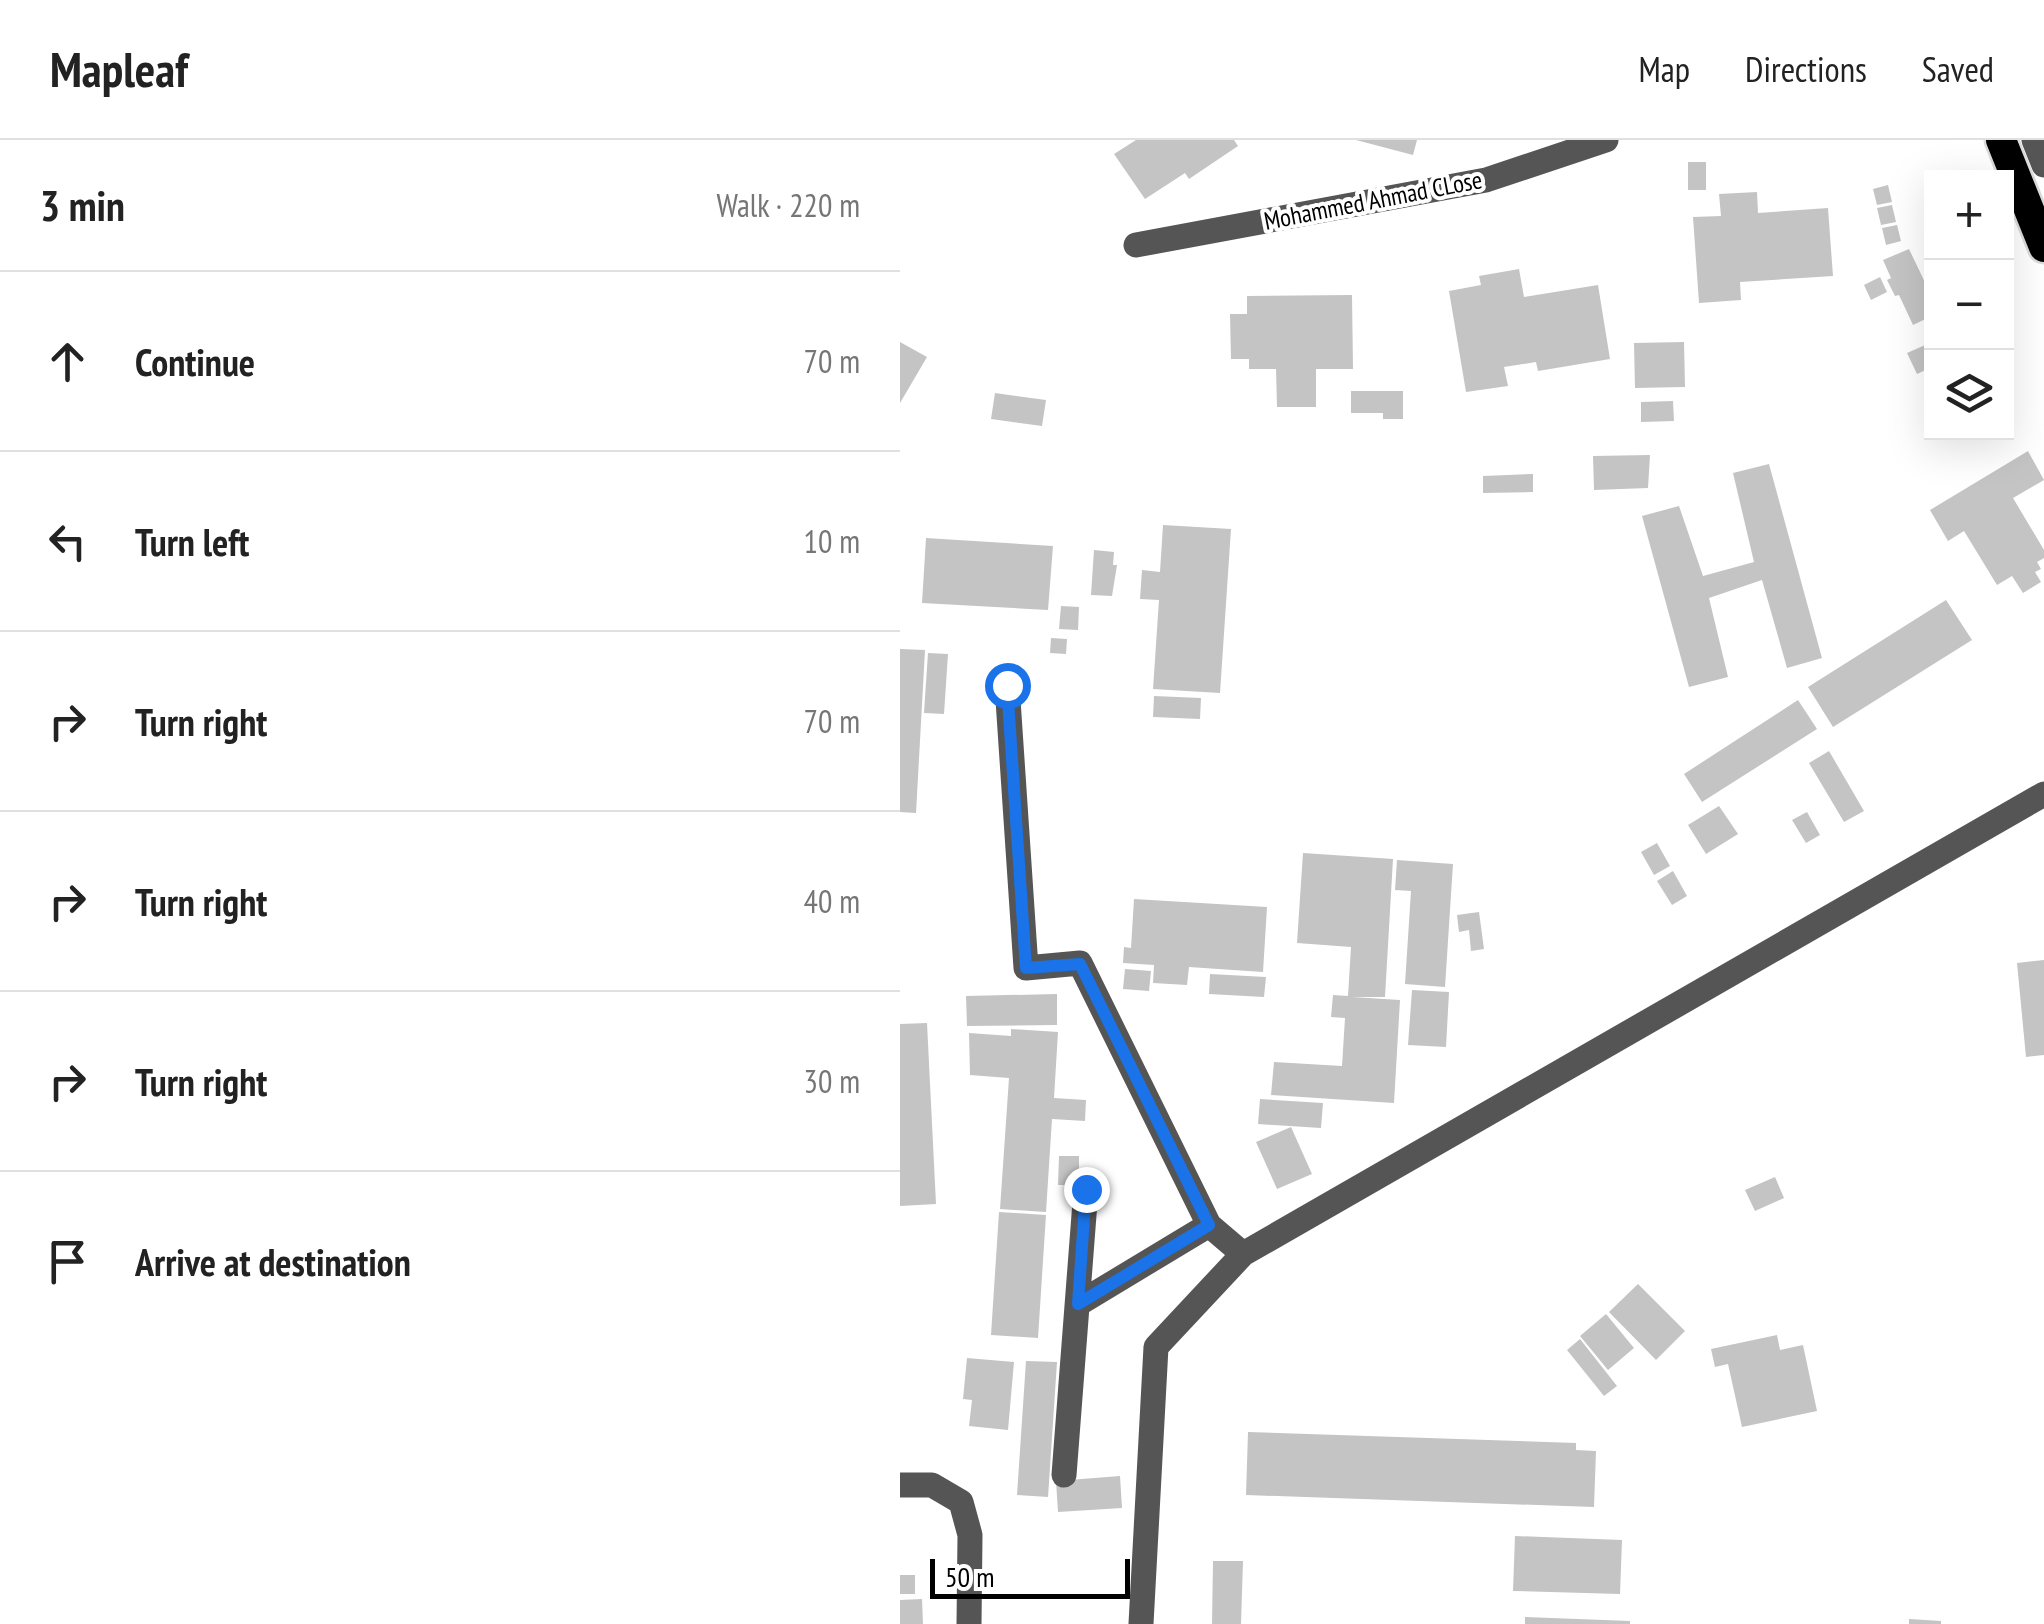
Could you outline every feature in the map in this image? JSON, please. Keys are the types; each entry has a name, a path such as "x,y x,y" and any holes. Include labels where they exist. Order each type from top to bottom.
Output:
{"highway":[{"path":"2001,140 2044,247"}],"street":[{"name":"Mohammed Ahmad CLose","path":"1136,245 1486,180 1606,140"},
{"path":"2034,140 2044,165"},
{"path":"1007,685 1026,968 1080,964 1209,1225 1242,1254"},
{"path":"1141,1624 1156,1347 1242,1254 2044,794"},
{"path":"1064,1475 1086,1189"},
{"path":"1078,1304 1209,1225"},
{"path":"900,1486 932,1485 961,1502 970,1535 969,1624"}],"building":[{"path":"1136,140 1234,140 1238,146 1189,179 1185,173 1145,199 1114,154"},
{"path":"1356,140 1417,140 1413,155"},
{"path":"1688,162 1706,162 1706,190 1688,190"},
{"path":"1888,185 1892,202 1877,205 1873,189"},
{"path":"1757,192 1758,213 1828,208 1833,276 1740,282 1741,300 1699,303 1693,217 1721,216 1719,194"},
{"path":"1892,205 1896,222 1881,225 1877,208"},
{"path":"1897,225 1901,241 1886,245 1882,228"},
{"path":"1909,249 1924,280 1924,320 1913,325 1887,280 1891,278 1883,260"},
{"path":"1519,269 1524,297 1598,285 1610,359 1538,371 1536,362 1504,367 1508,386 1466,392 1449,291 1481,285 1479,276"},
{"path":"1880,277 1887,292 1871,300 1864,285"},
{"path":"1352,295 1353,369 1316,369 1316,407 1277,407 1276,369 1249,369 1249,359 1231,359 1230,314 1247,314 1247,296"},
{"path":"900,342 927,357 900,403"},
{"path":"1684,342 1685,387 1635,388 1634,343"},
{"path":"1924,346 1924,371 1917,374 1907,353"},
{"path":"1351,391 1403,391 1403,419 1383,419 1383,413 1351,413"},
{"path":"995,393 1046,400 1042,426 991,419"},
{"path":"1673,401 1674,421 1641,422 1641,402"},
{"path":"2028,451 2044,480 2013,498 2044,550 2044,558 2037,562 2041,569 2035,572 2041,582 2023,593 2012,576 1997,585 1964,531 1948,541 1930,510"},
{"path":"1650,455 1648,488 1594,490 1593,456"},
{"path":"1769,464 1822,658 1787,668 1762,580 1709,598 1728,677 1689,687 1642,516 1679,506 1703,576 1754,562 1733,473"},
{"path":"1533,474 1533,492 1483,493 1483,476"},
{"path":"1163,525 1231,529 1220,693 1153,689 1159,600 1140,599 1142,570 1160,572"},
{"path":"926,538 1053,546 1048,610 922,603"},
{"path":"1094,550 1114,552 1113,565 1117,565 1112,596 1091,595"},
{"path":"1946,600 1972,640 1833,727 1808,687"},
{"path":"1061,606 1079,607 1078,630 1059,629"},
{"path":"1051,638 1067,639 1066,654 1050,653"},
{"path":"900,649 925,650 916,813 900,812"},
{"path":"928,653 948,654 944,714 924,713"},
{"path":"1154,696 1201,698 1200,719 1153,717"},
{"path":"1798,700 1817,729 1702,802 1684,774"},
{"path":"1829,751 1864,811 1844,822 1809,763"},
{"path":"1719,806 1738,834 1706,854 1688,825"},
{"path":"1807,812 1820,835 1806,843 1792,820"},
{"path":"1657,843 1670,866 1654,875 1641,852"},
{"path":"1303,853 1393,859 1385,997 1352,997 1400,1000 1394,1103 1271,1095 1274,1062 1342,1066 1345,1018 1331,1017 1333,995 1348,996 1351,947 1297,943"},
{"path":"1397,860 1453,864 1445,987 1405,984 1411,891 1395,890"},
{"path":"1673,871 1687,896 1672,905 1657,881"},
{"path":"1134,899 1267,907 1263,972 1189,967 1187,985 1153,983 1154,965 1123,963 1124,947 1131,948"},
{"path":"1479,912 1484,949 1471,951 1469,930 1459,932 1457,915"},
{"path":"2044,960 2044,1055 2026,1057 2017,963"},
{"path":"1125,969 1151,971 1149,991 1123,989"},
{"path":"1210,974 1266,977 1264,997 1209,994"},
{"path":"1412,990 1449,992 1446,1047 1408,1045"},
{"path":"1057,994 1057,1025 967,1026 966,996"},
{"path":"927,1023 936,1204 900,1206 900,1024"},
{"path":"1011,1029 1058,1032 1054,1098 1086,1100 1085,1121 1052,1119 1046,1212 1000,1209 1009,1078 970,1075 969,1033 1011,1036"},
{"path":"1260,1099 1323,1103 1321,1128 1258,1124"},
{"path":"1291,1127 1312,1174 1277,1189 1256,1142"},
{"path":"1059,1156 1079,1156 1079,1185 1058,1185"},
{"path":"1775,1177 1784,1198 1755,1211 1745,1190"},
{"path":"999,1212 1046,1215 1038,1338 991,1335"},
{"path":"1638,1284 1685,1331 1656,1360 1609,1312"},
{"path":"1606,1314 1634,1348 1608,1370 1580,1336"},
{"path":"1777,1335 1780,1350 1803,1345 1817,1411 1742,1427 1728,1364 1715,1367 1711,1349"},
{"path":"1580,1339 1617,1386 1604,1396 1567,1350"},
{"path":"967,1358 1014,1362 1008,1430 969,1426 972,1400 963,1399"},
{"path":"1026,1361 1057,1362 1048,1497 1017,1495"},
{"path":"1248,1432 1576,1443 1576,1450 1596,1451 1594,1507 1246,1495"},
{"path":"1120,1476 1122,1508 1058,1512 1056,1481"},
{"path":"1515,1536 1622,1540 1620,1594 1513,1591"},
{"path":"1213,1561 1243,1561 1241,1624 1212,1624"},
{"path":"900,1575 915,1575 915,1594 900,1594"},
{"path":"922,1599 923,1624 900,1624 900,1600"},
{"path":"1525,1617 1630,1621 1630,1624 1525,1624"},
{"path":"1909,1619 1941,1621 1941,1624 1909,1624"}],"route":[{"path":"1007,685 1026,968 1080,964 1209,1225 1078,1304 1086,1189"}]}
